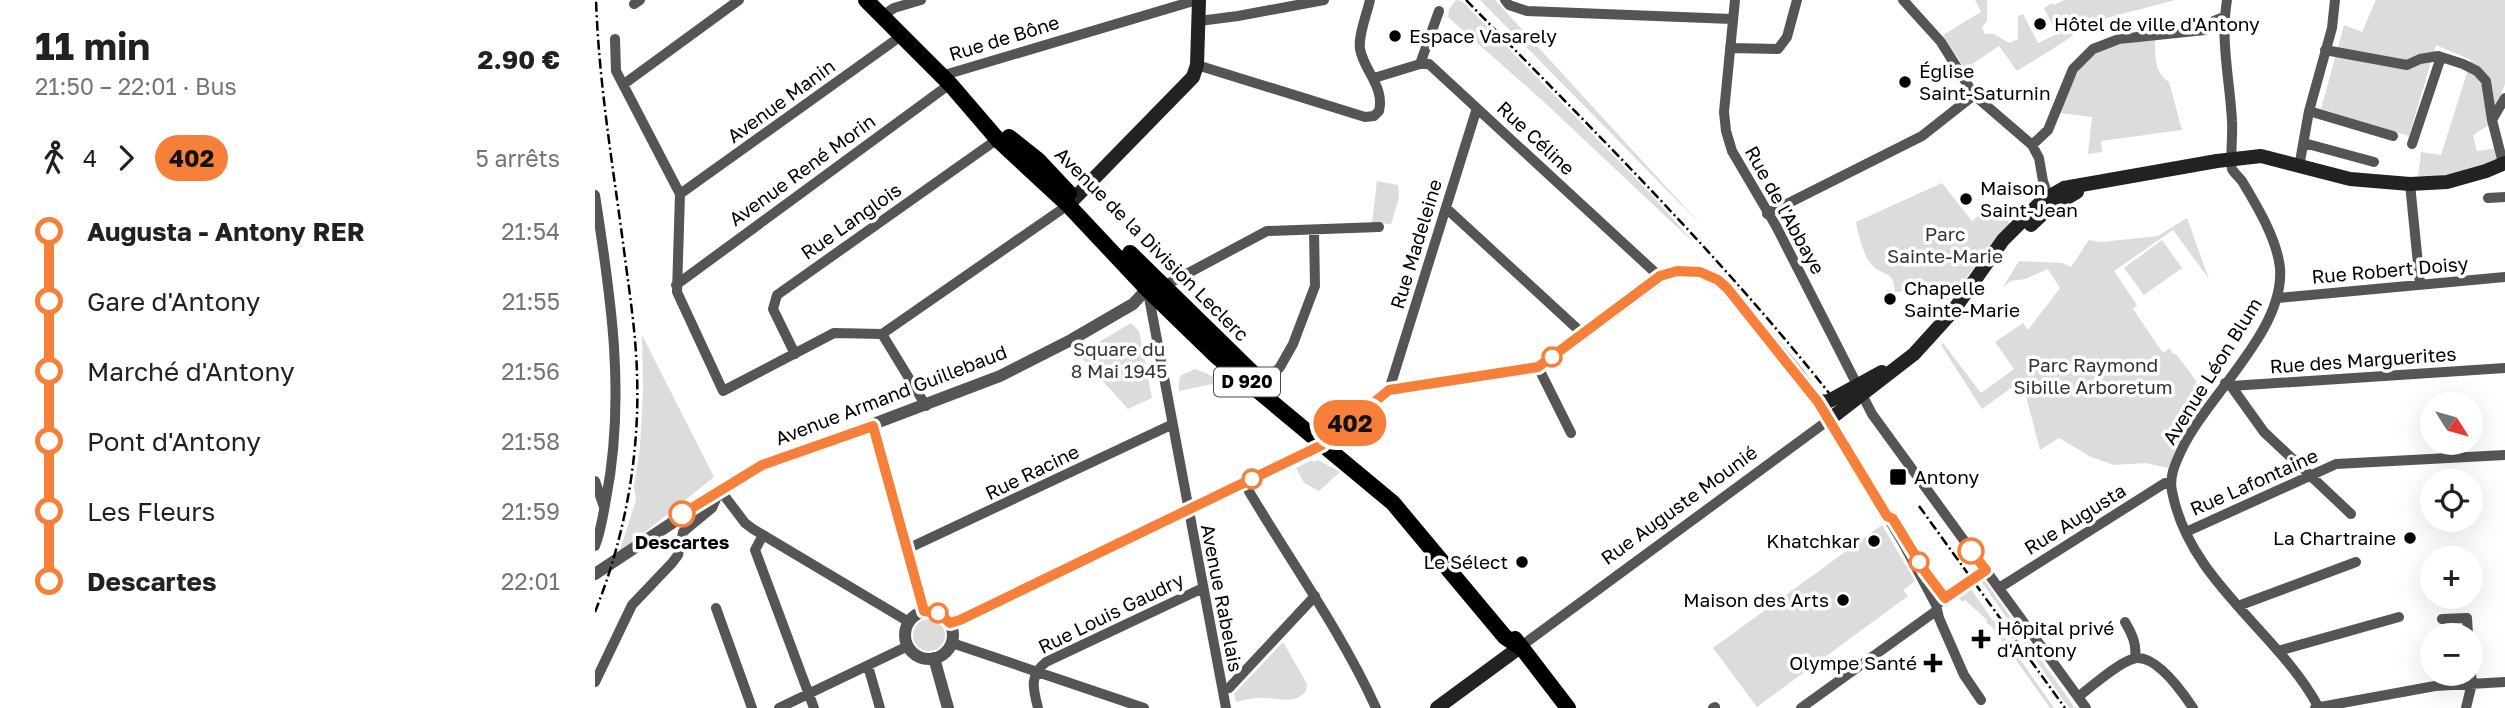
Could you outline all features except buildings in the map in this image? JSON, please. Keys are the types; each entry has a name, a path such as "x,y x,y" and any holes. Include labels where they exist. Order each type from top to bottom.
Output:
{"main road":[{"name":"Avenue de la Division Leclerc","path":"866,0 946,80 1038,160 1071,202 1158,295 1261,388 1396,497 1511,632 1520,647"},
{"path":"1071,202 1193,77 1197,65 1199,1"},
{"name":"Avenue de la Division Leclerc","path":"946,80 999,141 1071,202"},
{"path":"1818,402 1829,401 1860,389 1908,359 1953,311 2003,240 2064,188 2128,178 2237,168 2261,156 2359,180 2410,184 2447,182 2504,163"},
{"path":"1327,442 1389,390 1538,367 1660,276 1688,270 1718,280 1727,288 1830,419"},
{"name":"Rue Auguste Mounié","path":"1830,419 1860,389"},
{"path":"1437,708 1520,647"},
{"name":"D 920","path":"1520,647 1568,708"}],"street":[{"path":"624,84 739,0"},
{"path":"882,16 894,8 921,0"},
{"path":"1199,20 1238,16 1324,0"},
{"path":"1197,65 1365,117 1374,116 1380,106 1374,78 1367,69 1360,46 1370,0"},
{"path":"1527,11 1531,0"},
{"name":"Rue de l'Abbaye","path":"1735,0 1724,111 1728,141 1879,424 1982,573 1999,588 2086,708"},
{"path":"1730,48 1778,49 1787,37 1797,0"},
{"path":"1903,0 1941,42 1974,95 2032,145 2039,158 2048,202"},
{"path":"2227,0 2224,17 2237,168"},
{"path":"2332,28 2335,0"},
{"path":"2299,167 2309,111 2325,50 2344,0"},
{"name":"Rue de Bône","path":"946,80 1164,9 1199,1"},
{"path":"1507,3 1527,11 1732,19"},
{"path":"1374,78 1420,64 1439,11"},
{"path":"2032,145 2048,130 2073,69 2080,59 2094,49 2119,39 2205,30 2214,21 2224,17"},
{"name":"Avenue Manin","path":"680,194 901,36"},
{"path":"615,39 616,71 680,194 677,292 723,391 834,333 882,334 1071,202"},
{"path":"2325,50 2407,65 2420,59 2441,57 2477,71 2486,81 2492,120 2504,163"},
{"path":"2412,144 2441,57"},
{"name":"Rue Céline","path":"1420,64 1429,64 1660,276"},
{"name":"Avenue René Morin","path":"676,285 946,80"},
{"path":"1767,214 1922,136 1974,95"},
{"path":"2492,120 2505,97"},
{"name":"Rue Madeleine","path":"1389,390 1477,108"},
{"path":"2309,111 2393,136"},
{"name":"Rue Langlois","path":"795,354 773,309 778,295 981,150 999,141"},
{"path":"2304,143 2374,162"},
{"name":"Avenue Léon Blum","path":"2171,482 2176,461 2189,435 2228,384 2259,336 2278,298 2280,277 2277,252 2237,168"},
{"path":"2410,184 2420,284"},
{"path":"595,195 613,319 617,402 615,445 595,546"},
{"path":"2488,198 2505,197"},
{"path":"1446,208 1583,334"},
{"path":"1158,295 1267,231 1379,228"},
{"path":"1261,388 1280,367 1293,344 1315,286 1314,230"},
{"name":"Rue Robert Doisy","path":"2278,298 2505,277"},
{"name":"Avenue Armand Guillebaud","path":"595,575 762,465 873,426 1000,376 1071,340 1133,304 1158,295"},
{"name":"Avenue Rabelais","path":"1158,295 1171,425 1226,708"},
{"path":"882,334 926,406"},
{"path":"1538,367 1571,433"},
{"name":"Rue des Marguerites","path":"2228,384 2505,368"},
{"path":"2228,384 2265,432 2351,514"},
{"path":"1830,419 1904,545 1936,608 1964,675 1984,704"},
{"name":"Rue Auguste Mounié","path":"1520,647 1830,419"},
{"name":"Rue Racine","path":"907,550 1171,425"},
{"path":"873,426 924,611"},
{"path":"950,623 1327,442"},
{"name":"Rue Lafontaine","path":"2186,532 2336,464 2505,455"},
{"path":"595,481 604,507"},
{"path":"2171,482 2178,515 2207,569 2279,651 2317,707 2439,686"},
{"name":"Rue Augusta","path":"1999,588 2165,483 2171,482"},
{"path":"1244,483 1315,596 1361,676 1376,708"},
{"path":"595,682 632,604 673,563 678,555 683,532 712,508 720,491 745,523 909,622"},
{"name":"Avenue Armand Guillebaud","path":"595,582 684,522 702,503"},
{"path":"763,535 755,550 814,708"},
{"path":"2238,606 2356,562"},
{"path":"1801,708 1982,573"},
{"name":"Rue Louis Gaudry","path":"1037,672 1047,662 1203,588"},
{"path":"1223,689 1229,688 1315,596"},
{"path":"716,608 752,708"},
{"path":"924,611 939,613 950,623 953,636 942,655 934,658 918,656 908,646 905,637 913,617 924,611"},
{"path":"2279,651 2399,617"},
{"path":"2442,619 2467,618 2467,623"},
{"path":"2125,622 2133,636 2135,658"},
{"path":"951,643 1144,708"},
{"path":"779,708 908,646"},
{"path":"934,658 948,708"},
{"path":"2078,697 2135,658 2143,659 2161,669 2186,696 2193,708"},
{"path":"868,666 880,708"},
{"path":"1037,672 1032,684 1038,708"},
{"path":"2483,679 2505,682"},
{"path":"2466,708 2470,686"}],"green space":[{"path":"1456,0 1462,1 1653,196 1695,244 1544,102 1448,17 1449,9"},
{"path":"1480,0 1495,0 1703,227"},
{"path":"1975,0 1987,0 1987,21 1982,27 1985,34 1994,34 2009,43 2018,39 2018,16 2023,14 2038,43 2057,34 2044,8 2052,3 2054,5 2064,0 2175,0 2092,22 2017,71 1999,46 1965,69 1943,35 1981,12"},
{"path":"2376,0 2505,0 2505,84 2489,125 2473,135 2477,151 2498,148 2501,159 2460,172 2418,176 2421,152 2441,155 2471,60 2436,45 2409,136 2321,109 2344,25 2362,32"},
{"path":"2155,39 2158,68 2169,82 2182,130 2101,141 2102,152 2088,154 2092,117 2059,113 2076,77 2083,65 2102,50"},
{"path":"1377,181 1398,185 1399,198 1391,224 1372,223"},
{"name":"Parc Sainte-Marie","path":"1942,183 1972,221 1994,203 2012,226 1994,242 1947,300 1918,278 1907,286 1909,291 1895,292 1890,276 1875,268 1868,260 1856,222"},
{"name":"Parc Raymond Sibille Arboretum","path":"2187,218 2209,279 2173,230 2114,271 2137,305 2133,309 2163,353 2170,348 2172,353 2177,355 2197,382 2193,386 2198,393 2208,398 2180,439 2168,468 2146,463 2114,465 2091,457 2059,438 2040,450 2023,384 2019,382 1982,409 1941,345 1943,343 1981,393 2014,369 1995,342 2023,323 2028,330 2060,288 2048,269 2025,279 2011,281 2003,287 2019,261 2062,263 2071,267 2089,240 2101,242 2158,236"},
{"path":"2162,240 2182,268 2144,295 2124,268"},
{"name":"Square du 8 Mai 1945","path":"1131,323 1139,331 1152,398 1128,409 1074,349 1085,343 1089,348"},
{"path":"642,335 714,477 619,553 636,500 634,486 640,447 643,392"},
{"path":"1194,369 1222,382 1179,391 1181,376"},
{"path":"1318,460 1340,472 1319,491 1304,483 1296,468"},
{"path":"1882,525 1915,581 1903,590 1908,596 1757,707 1713,648"},
{"path":"1981,581 1985,581 2075,708 2069,708"},
{"path":"1971,589 2054,708 2050,708 1987,620 1965,600 1963,602 1958,598"},
{"path":"929,619 940,624 945,635 940,646 929,651 918,646 913,635 918,624"},
{"path":"1283,642 1307,684 1306,691 1297,698 1287,700 1257,698 1236,702 1234,694"}],"railway":[{"path":"595,612 606,584 622,525 633,465 637,404 634,330 604,97 596,0"},
{"path":"1466,0 1698,241 1787,341 1829,393"},
{"path":"1919,506 2065,708"}],"bus line":[{"name":"402","path":"682,514 762,465 873,426 924,611 939,613 950,623 1322,445 1389,390 1538,367 1660,276 1688,270 1709,275 1727,288 1799,376 1830,419 1887,516 1893,519 1926,573 1945,598 1986,570 1971,551"}],"place":[{"name":"Hôtel de ville d'Antony","path":"2040,24"},
{"name":"Espace Vasarely","path":"1395,36"},
{"name":"Église Saint-Saturnin","path":"1905,82"},
{"name":"Maison Saint-Jean","path":"1966,199"},
{"name":"Chapelle Sainte-Marie","path":"1890,299"},
{"name":"Antony","path":"1898,477"},
{"name":"Descartes","path":"682,514"},
{"name":"La Chartraine","path":"2410,538"},
{"name":"Khatchkar","path":"1874,541"},
{"name":"Le Sélect","path":"1522,562"},
{"name":"Maison des Arts","path":"1843,600"},
{"name":"Hôpital privé d'Antony","path":"1981,639"},
{"name":"Olympe Santé","path":"1933,663"}]}
